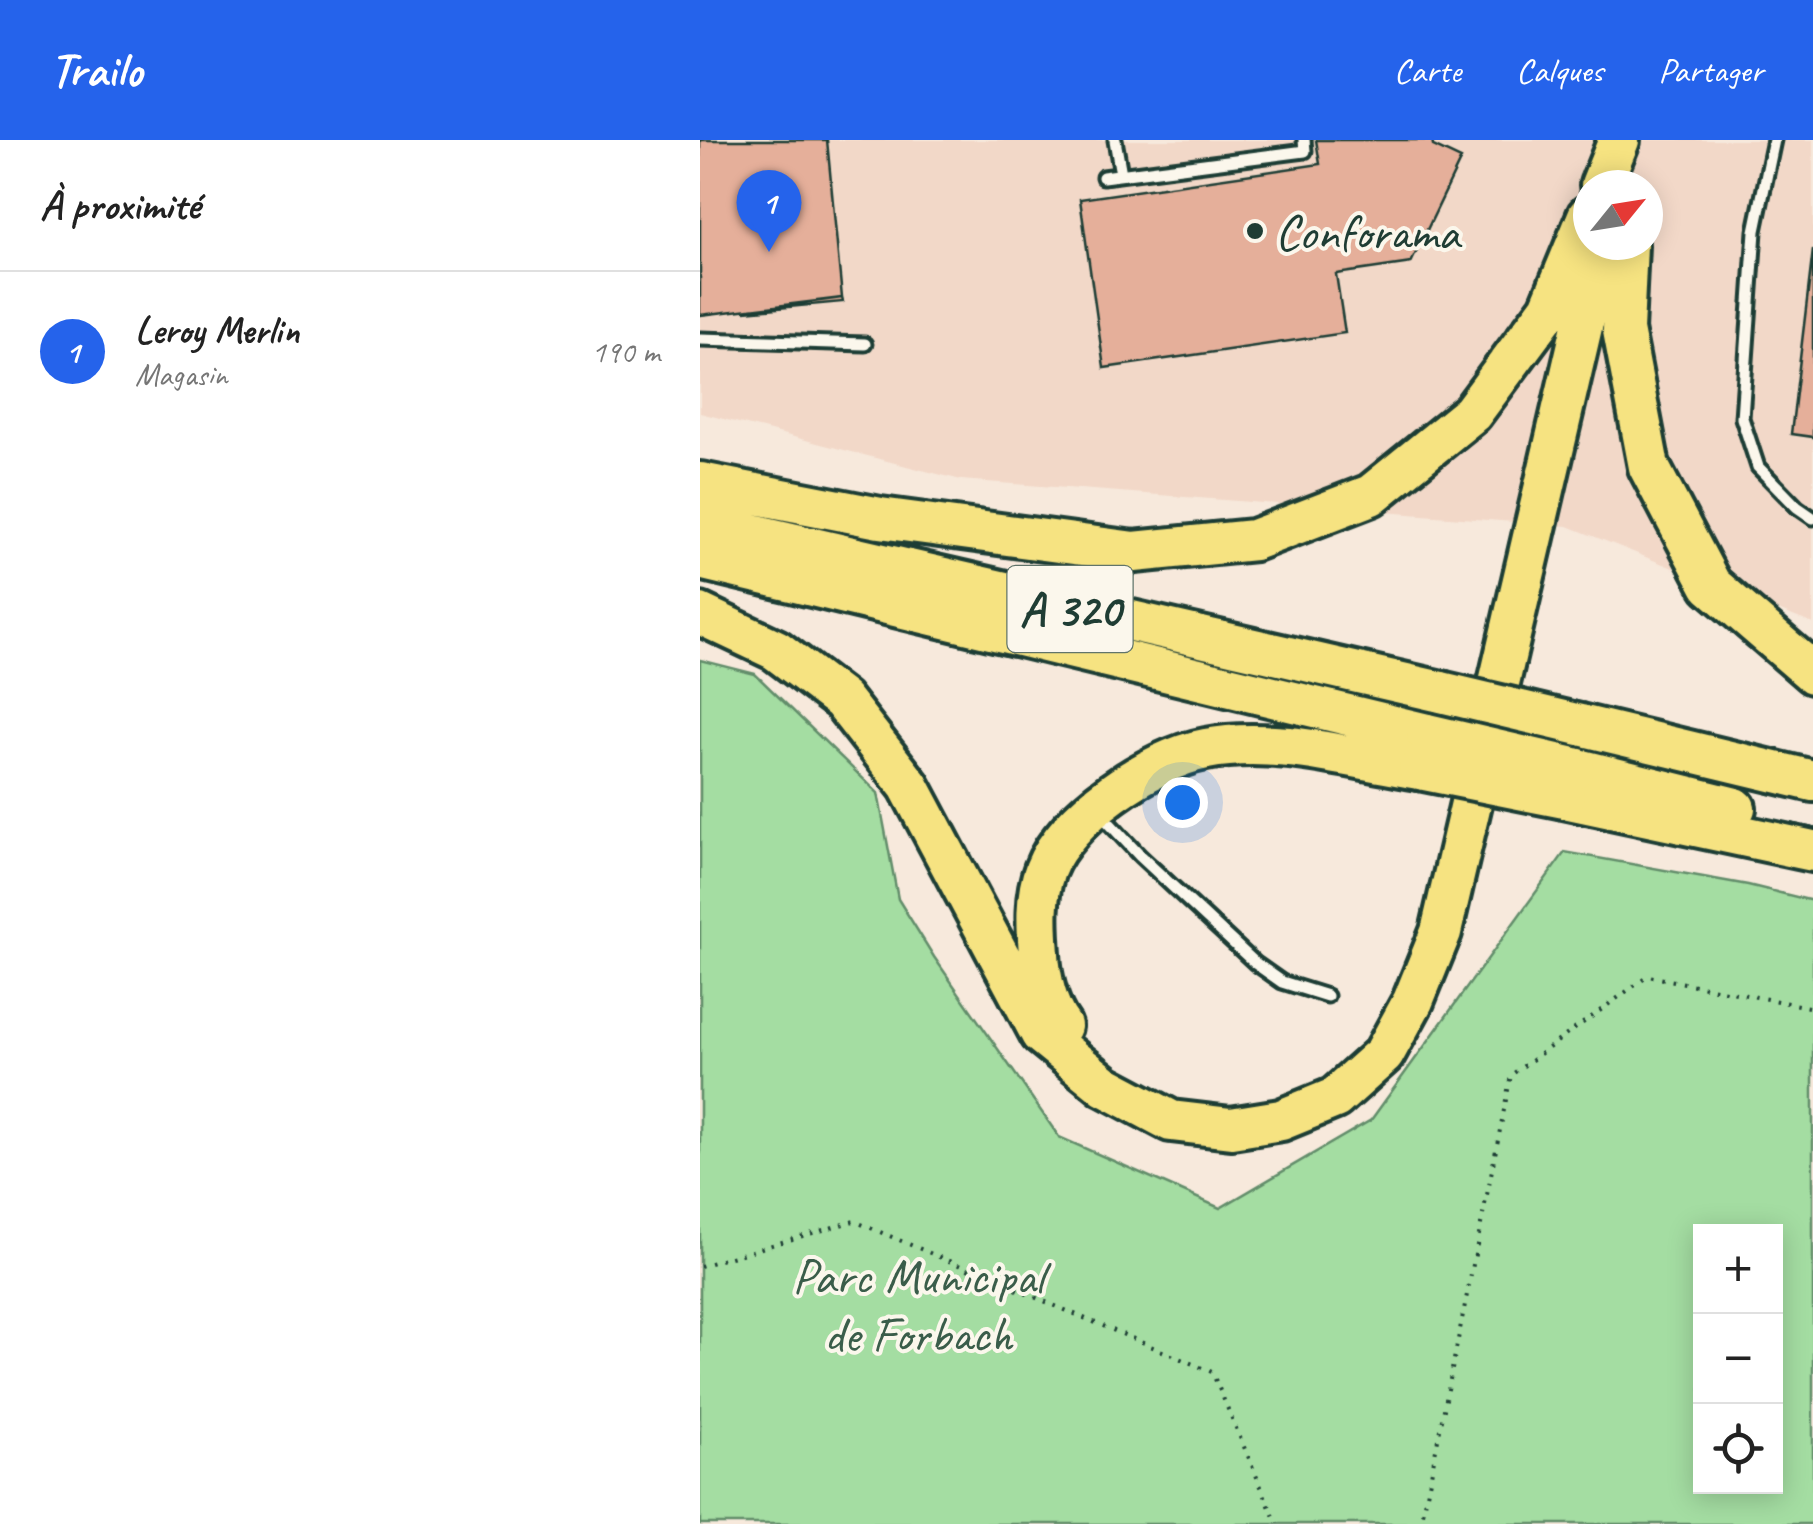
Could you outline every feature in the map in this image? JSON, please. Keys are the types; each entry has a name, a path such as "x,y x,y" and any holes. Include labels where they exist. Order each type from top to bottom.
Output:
{"highway":[{"path":"1609,170 1626,140"},
{"path":"1619,170 1626,140"},
{"path":"1626,140 1629,170"},
{"path":"700,483 880,518 1134,552 1254,540 1371,495 1472,412 1550,308 1573,252"},
{"path":"700,614 776,650 842,700 908,786 1042,1034 1105,1086 1171,1121 1231,1128 1281,1120 1336,1098 1384,1054 1413,1001 1441,932 1598,260"},
{"path":"1627,260 1623,330 1649,467 1711,585 1813,674"},
{"name":"A 320","path":"700,522 1813,781"},
{"name":"A 320","path":"700,559 1423,751 1569,783 1813,827"},
{"path":"1105,1086 1056,1020 1040,971 1036,916 1046,869 1076,825 1126,781 1204,749 1269,745 1423,751"},
{"path":"1569,783 1813,851"}],"lane":[{"path":"1116,140 1121,174"},
{"path":"1103,177 1305,151 1304,140"},
{"path":"1774,140 1754,231 1742,418 1758,467 1813,518"},
{"path":"700,339 865,344"},
{"path":"1096,808 1140,856 1254,962 1282,982 1327,996"}],"path":[{"path":"1421,1524 1511,1075 1648,976 1813,1008"},
{"path":"700,1266 854,1221 1212,1372 1277,1524"}],"shaded area":[{"path":"700,140 1813,140 1813,624 1568,526 961,480 700,413"}],"green space":[{"name":"Parc Municipal de Forbach","path":"700,660 755,674 878,793 898,899 1059,1137 1220,1208 1371,1120 1565,852 1748,885 1813,901 1813,1524 700,1524"}],"building":[{"path":"700,140 827,140 842,298 700,315"},
{"name":"Conforama","path":"1316,140 1432,140 1433,146 1461,159 1411,263 1336,274 1345,333 1104,368 1080,199 1320,164"},
{"path":"1813,250 1813,437 1791,434"},
{"path":"842,298 843,302 745,311"}],"place":[{"name":"Conforama","path":"1255,231"},
{"name":"Leroy Merlin","path":"769,252"}]}
